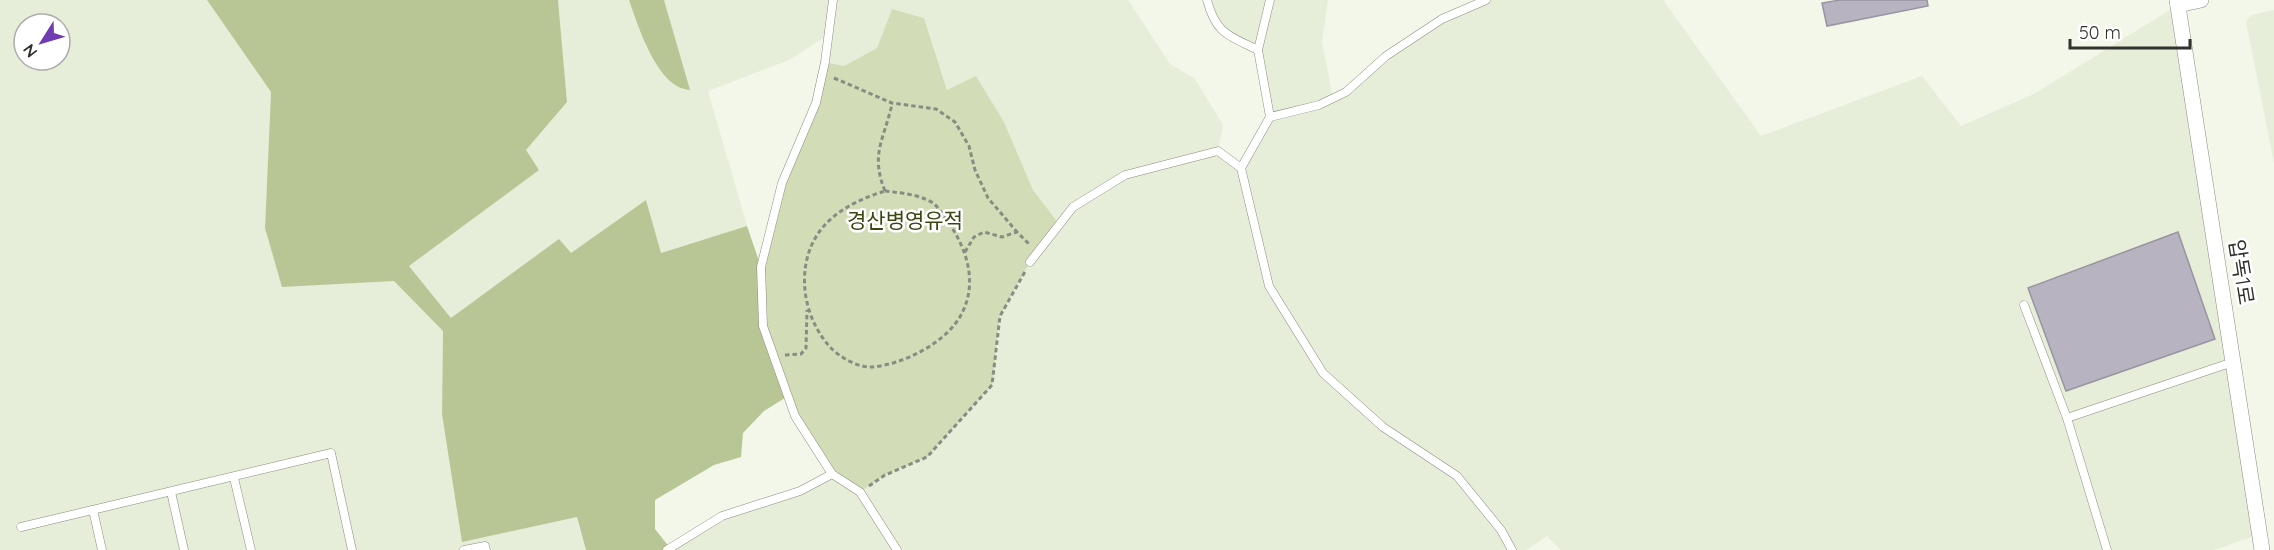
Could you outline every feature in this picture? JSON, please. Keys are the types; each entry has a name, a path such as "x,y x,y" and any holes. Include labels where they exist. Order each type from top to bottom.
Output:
{"street":[{"path":"2178,2 2201,0"},
{"name":"압독1로","path":"2178,2 2262,550"}],"lane":[{"path":"833,0 816,103 782,183 761,267 763,326 795,416 832,474 860,492 897,550"},
{"path":"1207,0 1213,22 1228,35 1258,50"},
{"path":"1241,168 1270,117 1258,50 1270,0"},
{"path":"1270,117 1319,105 1346,92 1386,56 1442,19 1486,0"},
{"path":"1030,262 1073,207 1125,175 1218,151 1241,168 1269,286 1323,373 1383,427 1457,476 1501,530 1512,550"},
{"path":"2024,305 2067,418 2107,550"},
{"path":"2067,418 2233,362"},
{"path":"21,527 331,453 352,550"},
{"path":"667,550 722,516 800,491 832,474"},
{"path":"234,478 251,550"},
{"path":"171,492 184,550"},
{"path":"93,510 102,550"},
{"path":"464,550 485,546 486,550"}],"path":[{"path":"823,71 841,83 892,104 936,109 955,122 969,146 975,170 988,198 1017,232 1038,252"},
{"path":"885,191 877,171 879,145 892,104"},
{"path":"773,355 801,354 806,348 807,308 802,285 809,256 818,233 833,218 863,198 885,191 913,194 934,204 953,228 965,252 969,268 969,296 963,312 955,326 907,357 870,367 852,362 838,355 825,342 807,308"},
{"path":"965,252 974,237 984,232 1002,237 1017,232"},
{"path":"860,492 885,475 927,457 992,385 1000,316 1030,262"}],"shaded area":[{"path":"0,0 207,0 271,92 265,227 282,286 394,281 443,331 442,414 577,517 586,550 0,550"},
{"path":"558,0 629,0 639,28 682,90 689,90 664,0 1128,0 1170,64 1195,79 1223,125 1218,151 1241,168 1270,117 1259,51 1228,35 1207,0 1328,0 1322,42 1333,98 1386,56 1442,19 1486,0 1663,0 1761,136 1922,76 1961,126 2034,94 2178,5 2260,534 2214,550 1561,550 1547,536 1526,550 667,550 722,516 800,491 832,474 860,492 885,475 927,457 998,351 1000,316 1030,262 1059,224 1033,190 1004,122 976,77 947,90 924,18 892,9 877,48 844,66 825,62 828,35 789,60 708,91 747,226 660,253 646,200 571,254 559,240 452,319 409,266 539,170 526,150 567,102"},
{"path":"2274,10 2274,163 2246,21 2251,15"}],"green space":[{"path":"207,0 558,0 567,102 526,150 539,170 409,266 451,318 559,239 571,253 646,200 661,253 747,226 761,267 763,326 788,396 764,411 743,433 741,457 714,465 655,500 655,529 670,548 667,550 586,550 577,517 462,542 442,414 443,331 394,281 282,287 265,228 271,92"},
{"path":"629,0 664,0 690,90 679,87 659,68 644,40"},
{"name":"경산병영유적","path":"892,9 924,18 947,90 976,76 1004,122 1033,190 1059,224 1030,262 1000,316 992,385 927,457 885,475 860,492 838,478 795,416 763,326 761,267 782,183 816,103 825,62 844,66 877,48"}],"building":[{"path":"1840,0 1927,0 1928,6 1827,26 1822,3"},
{"path":"2178,232 2215,339 2066,391 2028,288"}]}
